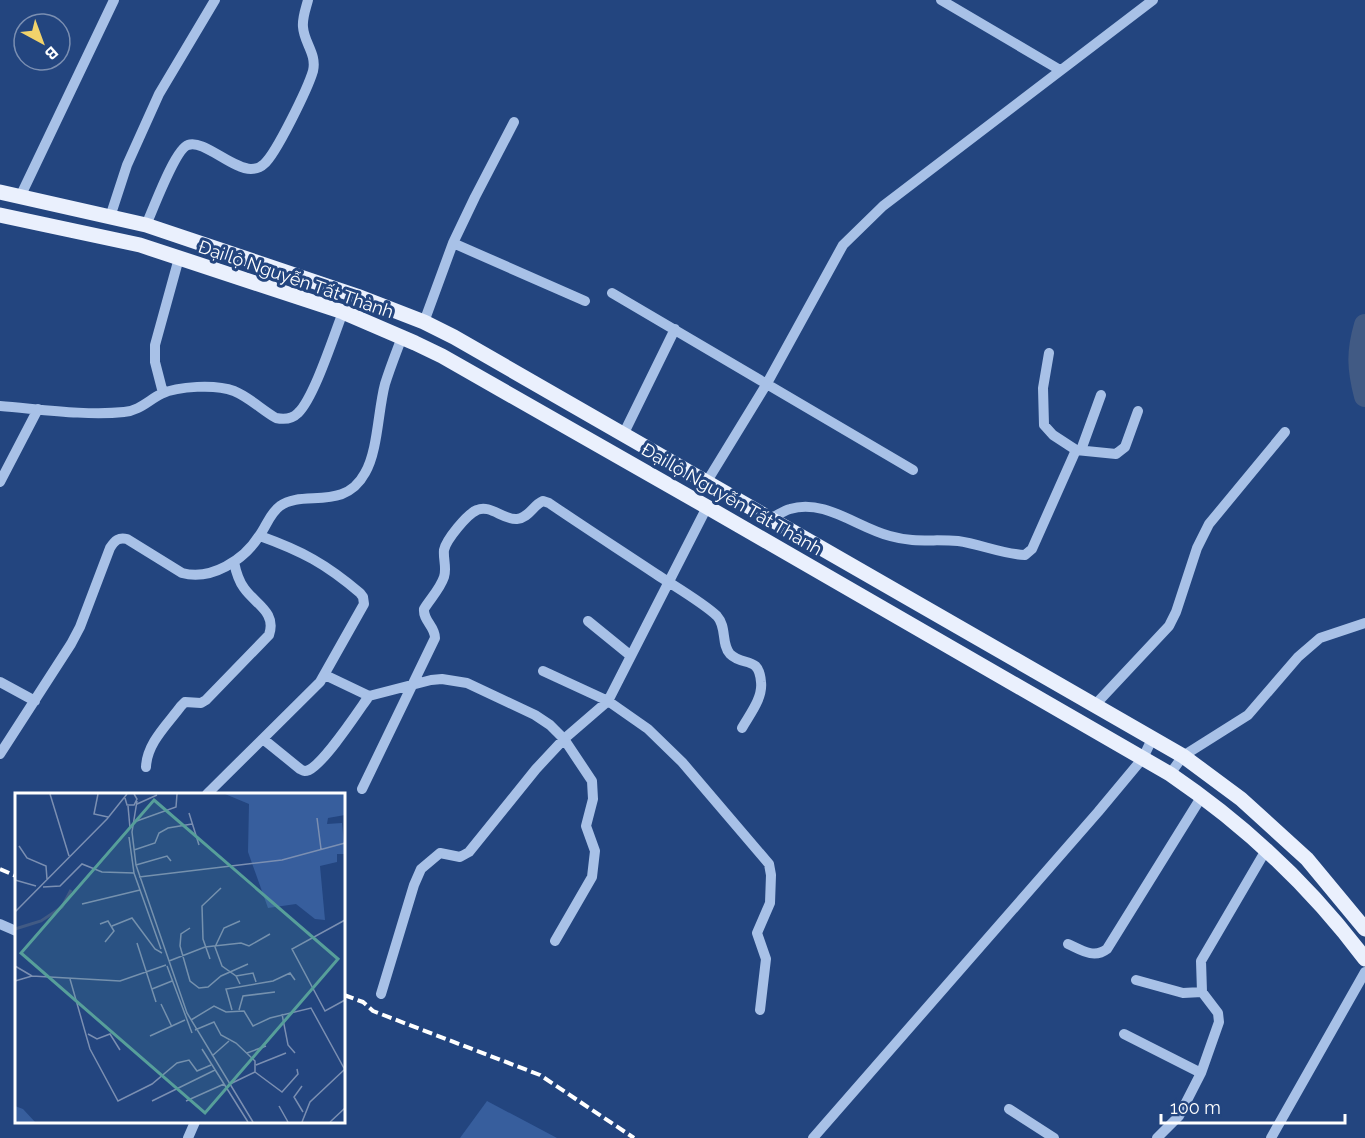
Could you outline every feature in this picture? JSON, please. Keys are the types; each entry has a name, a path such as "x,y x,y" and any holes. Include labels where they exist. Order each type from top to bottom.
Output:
{"main road":[{"name":"Đại lộ Nguyễn Tất Thành","path":"0,192 147,225 357,296 424,322 454,337 1183,756 1241,799 1307,859 1365,929"},
{"name":"Đại lộ Nguyễn Tất Thành","path":"0,215 140,245 343,312 409,340 701,503 1170,774 1202,796 1266,849 1338,922 1365,959"},
{"path":"409,340 424,322"},
{"path":"701,503 706,483"}],"street":[{"path":"20,197 114,0"},
{"path":"110,217 127,165 159,94 215,0"},
{"path":"147,225 176,157 185,146 196,144 231,163 248,169 260,167 269,159 313,71 313,54 303,26 308,0"},
{"path":"941,0 1059,70"},
{"path":"706,483 766,385 843,245 883,206 1153,0"},
{"path":"424,322 453,243 514,122"},
{"path":"453,243 585,302"},
{"path":"164,393 155,362 155,345 179,258"},
{"path":"612,292 913,470"},
{"path":"0,406 125,412 142,406 164,393 195,387 215,387 233,390 276,418 284,420 292,418 306,404 343,312"},
{"path":"623,435 675,329"},
{"path":"0,754 80,627 110,548 117,540 127,539 182,573 190,575 208,573 234,562 245,554 279,507 292,501 331,498 352,488 365,474 385,385 409,340"},
{"path":"1049,353 1043,388 1042,421 1053,435 1079,450 1120,453 1125,447 1138,411"},
{"path":"770,519 788,509 799,506 813,507 827,510 890,536 908,540 970,543 1025,555 1032,549 1079,450 1101,395"},
{"path":"0,482 38,409"},
{"path":"1094,706 1169,626 1176,612 1197,548 1209,524 1285,432"},
{"path":"362,789 435,638 433,627 424,615 424,609 444,576 446,543 466,519 480,509 519,519 543,501 669,582 717,616 722,626 728,652 733,657 752,663 759,670 762,683 761,693 742,728"},
{"path":"381,994 421,869 440,853 460,857 469,852 536,769 564,739 608,701 669,582 701,503"},
{"path":"209,793 325,675 364,604 363,597 335,572 317,560 290,546 260,536"},
{"path":"146,767 148,751 152,744 181,706 185,702 201,703 206,700 269,635 270,616 245,590 237,578 234,562"},
{"path":"588,621 631,656"},
{"path":"1170,774 1183,756 1248,715 1298,657 1320,638 1365,623"},
{"path":"543,671 608,701 648,729 664,744 769,864 770,903 757,933 766,959 760,1010"},
{"path":"325,675 369,696 442,679 467,683 535,716 550,725 564,739 592,781 593,799 586,826 595,851 592,877 555,941"},
{"path":"0,682 35,701"},
{"path":"263,739 300,769 309,770 326,753 369,696"},
{"path":"813,1138 1098,812 1143,758 1152,739"},
{"path":"1068,944 1089,953 1101,953 1107,948 1202,796"},
{"path":"1157,1138 1179,1116 1201,1073 1220,1022 1218,1012 1202,992 1201,961 1266,849"},
{"path":"0,924 15,931"},
{"path":"1271,1138 1365,972"},
{"path":"1136,980 1183,993 1202,992"},
{"path":"1124,1034 1201,1073"},
{"path":"1009,1109 1054,1138"},
{"path":"188,1138 195,1123"}],"shaded area":[{"path":"487,1101 557,1138 460,1138"}],"waterway":[{"path":"1365,325 1359,360 1365,396"}],"railway":[{"path":"0,869 15,876"},
{"path":"345,995 363,1002 373,1011 540,1075 634,1138"}]}
